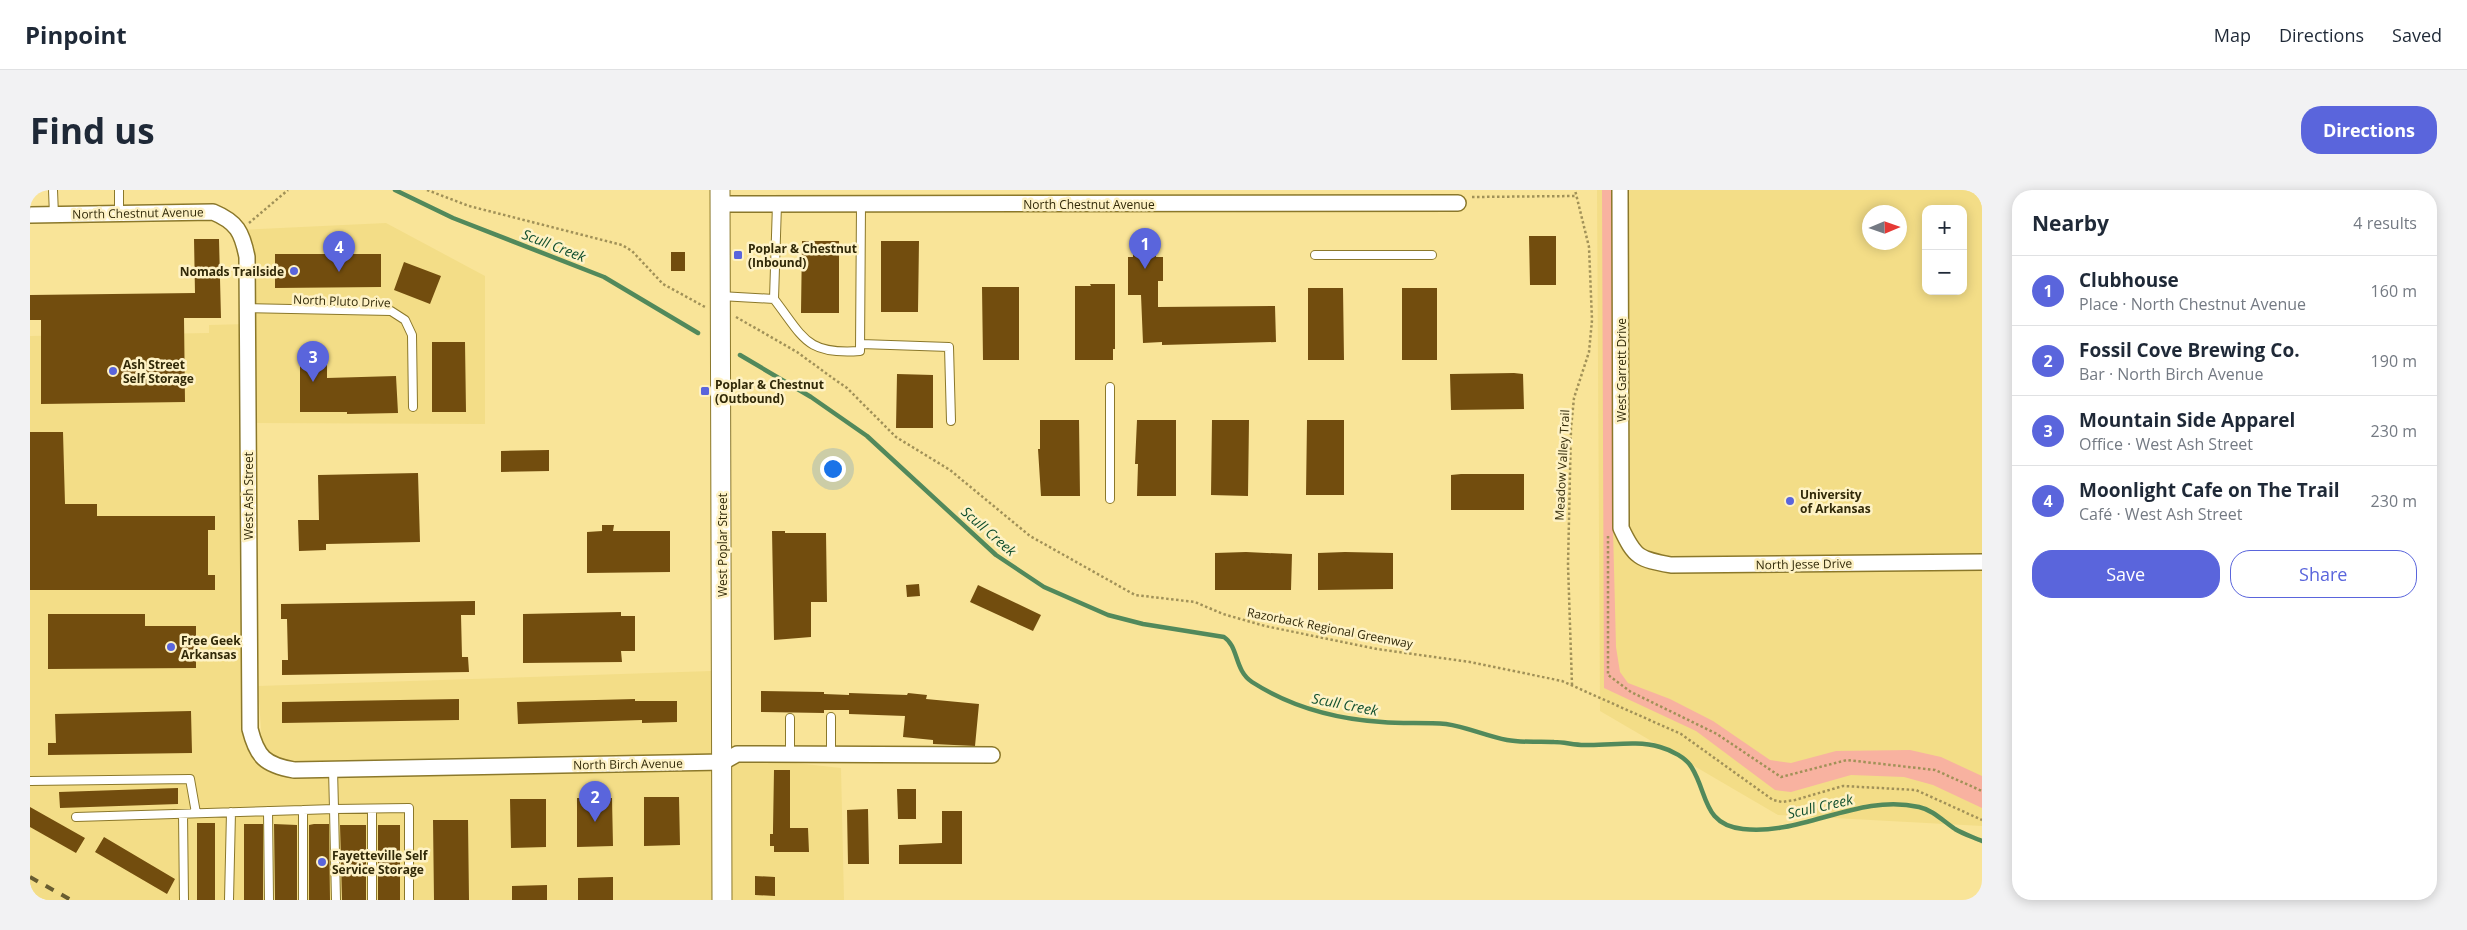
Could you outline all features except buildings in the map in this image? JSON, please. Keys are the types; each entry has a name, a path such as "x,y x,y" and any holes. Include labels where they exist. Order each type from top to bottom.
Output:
{"street":[{"name":"West Garrett Drive","path":"1620,190 1621,528 1630,548"},
{"name":"North Chestnut Avenue","path":"720,197 777,204 853,200 1458,203"},
{"name":"West Poplar Street","path":"720,197 722,900"},
{"name":"North Chestnut Avenue","path":"30,215 213,212 228,219 239,230"},
{"name":"West Ash Street","path":"239,230 247,257 250,729 254,746 264,760"},
{"name":"North Jesse Drive","path":"1630,548 1643,559 1671,566 1982,562"},
{"name":"North Birch Avenue","path":"264,760 277,767 294,770 723,762 737,754 992,755"}],"lane":[{"path":"53,190 54,215"},
{"path":"119,190 119,214"},
{"path":"777,204 774,299 802,337 812,346 840,353 860,351 861,344 853,200"},
{"path":"1315,255 1432,255"},
{"path":"720,304 774,299"},
{"name":"North Pluto Drive","path":"247,308 391,311 406,320 412,335 413,408"},
{"path":"861,344 949,347 951,421"},
{"path":"1110,387 1110,499"},
{"path":"831,717 831,754"},
{"path":"790,718 790,754"},
{"path":"333,769 336,900"},
{"path":"30,781 190,779 196,813"},
{"path":"76,817 268,810 409,808 409,900"},
{"path":"372,809 372,900"},
{"path":"268,810 269,900"},
{"path":"303,810 303,900"},
{"path":"228,900 231,812"},
{"path":"183,814 184,900"}],"path":[{"path":"239,230 288,190"},
{"name":"Razorback Regional Greenway","path":"426,190 469,206 617,243 632,251 663,284 698,306 720,304 834,379 896,437 950,470 1030,536 1136,595 1195,602 1223,614 1265,626 1377,649 1470,662 1562,681 1680,734 1773,800 1782,802 1795,800 1844,786 1916,790 1927,793 1982,820"},
{"name":"Meadow Valley Trail","path":"1572,685 1568,565 1570,428 1574,398 1589,352 1592,328 1589,247 1575,190"},
{"path":"1458,203 1471,197 1575,196"}],"shaded area":[{"name":"University of Arkansas","path":"1597,190 1982,190 1982,826 1778,815 1600,711"},
{"path":"1602,190 1612,190 1613,530 1616,647 1620,672 1628,683 1670,699 1713,721 1770,760 1791,763 1836,751 1910,750 1941,757 1982,776 1982,808 1933,785 1904,777 1851,775 1791,792 1775,790 1696,731 1604,688"},
{"path":"386,223 485,276 485,424 248,423 250,729 263,758 258,686 712,671 714,754 841,768 844,900 30,900 30,336 209,333 209,325 247,324 239,230"}],"waterway":[{"name":"Scull Creek","path":"395,190 453,218 604,277 698,333"},
{"name":"Scull Creek","path":"740,355 811,397 867,436 996,555 1044,587 1108,615 1143,624 1224,637 1229,641 1246,677 1267,691 1298,705 1348,718 1390,723 1446,724 1513,741 1558,742 1584,745 1641,744 1660,747 1678,755 1690,764 1708,807 1720,821 1743,829 1787,827 1852,810 1896,804 1924,808 1958,831 1982,841"}],"railway":[{"path":"30,877 71,900"}],"place":[{"name":"Poplar & Chestnut (Inbound)","path":"738,255"},
{"name":"Clubhouse","path":"1145,269"},
{"name":"Nomads Trailside","path":"294,271"},
{"name":"Moonlight Cafe on The Trail","path":"339,272"},
{"name":"Ash Street Self Storage","path":"113,371"},
{"name":"Mountain Side Apparel","path":"313,382"},
{"name":"Poplar & Chestnut (Outbound)","path":"705,391"},
{"name":"University of Arkansas","path":"1790,501"},
{"name":"Free Geek Arkansas","path":"171,647"},
{"name":"Fossil Cove Brewing Co.","path":"595,822"},
{"name":"Fayetteville Self Service Storage","path":"322,862"}]}
